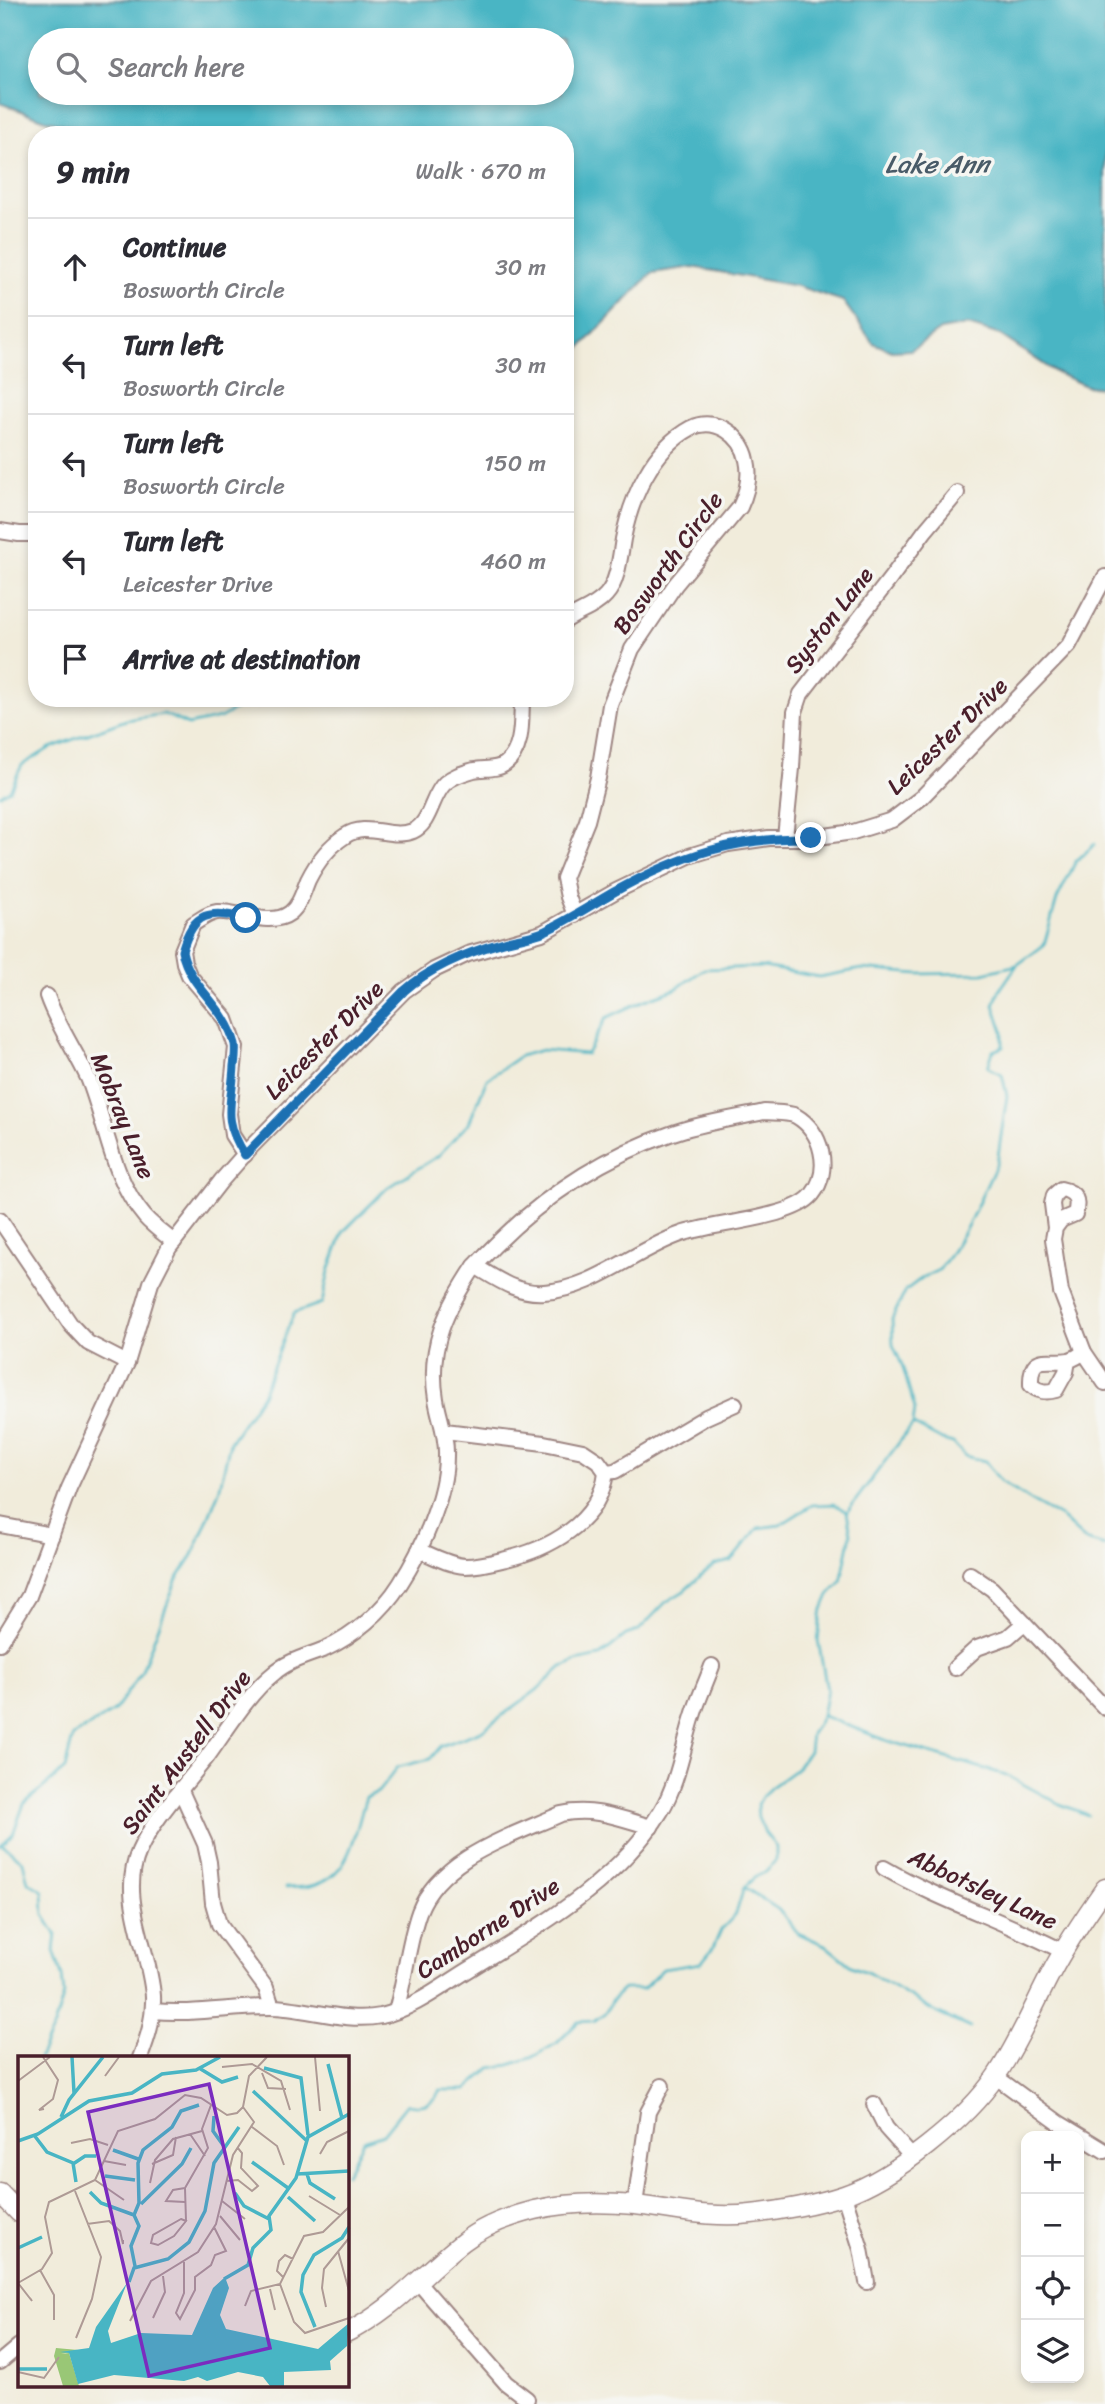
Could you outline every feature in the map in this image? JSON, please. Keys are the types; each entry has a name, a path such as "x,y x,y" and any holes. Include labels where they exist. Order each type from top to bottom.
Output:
{"main road":[{"path":"348,2332 385,2310 464,2240 488,2227 534,2210 587,2203 635,2205 697,2214 749,2215 844,2195 879,2178 952,2126 996,2077 1064,1952 1105,1888"},
{"path":"0,2193 18,2212"}],"street":[{"name":"Bosworth Circle","path":"574,615 607,594 619,563 626,526 639,490 656,458 681,434 693,427 707,423 732,433 747,457 748,483 740,507 651,617 632,649 610,705 598,778 587,821 564,878 575,915"},
{"name":"Syston Lane","path":"785,838 793,768 795,712 801,694 957,493"},
{"path":"0,531 28,534"},
{"name":"Leicester Drive","path":"0,1643 29,1596 87,1448 127,1363 151,1283 174,1242 245,1155 418,979 468,954 542,933 616,891 689,856 728,844 853,832 892,820 921,798 1069,645 1105,577"},
{"path":"245,1155 232,1135 229,1114 236,1047 226,1019 189,975 184,963 182,951 193,924 217,912 260,918 289,914 302,898 307,882 323,853 347,834 372,828 393,833 414,830 423,822 437,792 446,782 458,774 505,764 513,755 519,741 521,707"},
{"name":"Mobray Lane","path":"47,996 54,1017 87,1076 115,1165 125,1187 147,1220 174,1242"},
{"name":"Saint Austell Drive","path":"140,2056 151,2031 153,2011 150,1976 134,1906 132,1878 139,1852 154,1826 273,1674 299,1658 327,1648 353,1633 399,1586 419,1550 441,1489 447,1457 433,1366 439,1332 453,1299 475,1266 504,1237 569,1184 613,1157 672,1133 764,1112 794,1115 812,1129 820,1144 823,1161 820,1180 812,1195 792,1208 680,1234 577,1284 544,1292 514,1289 475,1266"},
{"path":"0,1220 71,1325 88,1343 127,1363"},
{"path":"1055,1228 1053,1239 1061,1292 1084,1352 1105,1383"},
{"path":"1068,1360 1084,1352"},
{"path":"606,1472 615,1471 695,1423 735,1404"},
{"path":"419,1550 464,1566 522,1556 561,1538 577,1525 601,1496 606,1472 598,1461 583,1451 544,1443 445,1432"},
{"path":"0,1525 52,1535"},
{"path":"970,1574 992,1589 1105,1708"},
{"path":"955,1668 977,1648 1007,1637 1024,1623"},
{"name":"Camborne Drive","path":"153,2011 200,2012 272,2007 362,2017 380,2016 421,1999 550,1920 623,1859 651,1827 663,1808 672,1785 693,1715 712,1666"},
{"path":"181,1791 205,1844 213,1903 219,1924 267,1989 272,2007"},
{"path":"396,2011 420,1910 441,1876 460,1862 561,1814 579,1810 598,1811 651,1827"},
{"name":"Abbotsley Lane","path":"884,1868 906,1881 1005,1923 1064,1952"},
{"path":"996,2077 1059,2123 1105,2151"},
{"path":"635,2205 649,2112 662,2086"},
{"path":"874,2104 886,2128 912,2157"},
{"path":"844,2195 861,2249 867,2282"},
{"path":"418,2282 506,2382 527,2399"},
{"path":"0,2362 18,2347"}],"water":[{"name":"Lake Ann","path":"0,0 1105,0 1105,388 1086,386 1057,373 1000,335 968,325 940,330 911,350 892,351 873,343 843,301 797,286 692,267 652,273 574,355 574,126 71,126 0,103"}],"waterway":[{"path":"0,795 10,790 22,765 50,748 126,720 164,714 188,725 220,718 239,707"},
{"path":"0,1846 13,1834 24,1804 65,1769 73,1736 114,1711 141,1673 176,1581 193,1555 219,1491 230,1442 262,1395 294,1313 322,1303 329,1271 343,1232 388,1187 438,1156 469,1123 487,1079 520,1056 542,1050 587,1054 606,1018 676,989 704,969 763,967 819,977 862,969 918,974 983,973 1017,965 1044,945 1057,899 1076,861 1095,844"},
{"path":"348,2170 363,2141 383,2134 407,2104 426,2104 434,2099 440,2090 466,2090 491,2068 531,2058 557,2043 578,2022 593,2021 606,2012 611,2001 624,1989 643,1989 663,1969 701,1963 713,1948 721,1930 736,1914 744,1887 776,1860 776,1847 758,1818 757,1804 770,1788 795,1770 809,1751 811,1734 822,1716 827,1690 818,1640 821,1614 829,1595 841,1582 851,1534 847,1512 913,1424 915,1409 893,1345 892,1319 906,1290 939,1270 950,1255 969,1223 997,1163 1007,1096 1002,1074 988,1067 993,1051 1003,1047 1003,1031 994,1005 999,991 1017,965"},
{"path":"914,1425 953,1443 965,1456 985,1461 1001,1482 1060,1517 1085,1540 1105,1546"},
{"path":"286,1888 314,1885 337,1871 350,1849 366,1797 378,1792 398,1767 430,1759 441,1746 481,1731 537,1690 562,1667 600,1656 626,1635 638,1631 666,1602 684,1591 704,1573 715,1565 731,1561 758,1528 780,1525 812,1505 834,1504 847,1512"},
{"path":"823,1716 888,1741 1006,1775 1060,1804 1088,1815"},
{"path":"3,1845 23,1861 28,1882 43,1891 44,1915 56,1934 54,1951 62,1976 64,1994 54,2026 40,2056"},
{"path":"744,1887 779,1910 798,1933 825,1945 851,1966 869,1973 937,2013 970,2028"}],"route":[{"path":"246,918 217,912 204,917 193,924 182,951 189,975 226,1019 236,1047 229,1114 232,1135 245,1155 404,991 434,970 503,942 542,933 616,891 689,856 728,844 769,838 811,838"}]}
